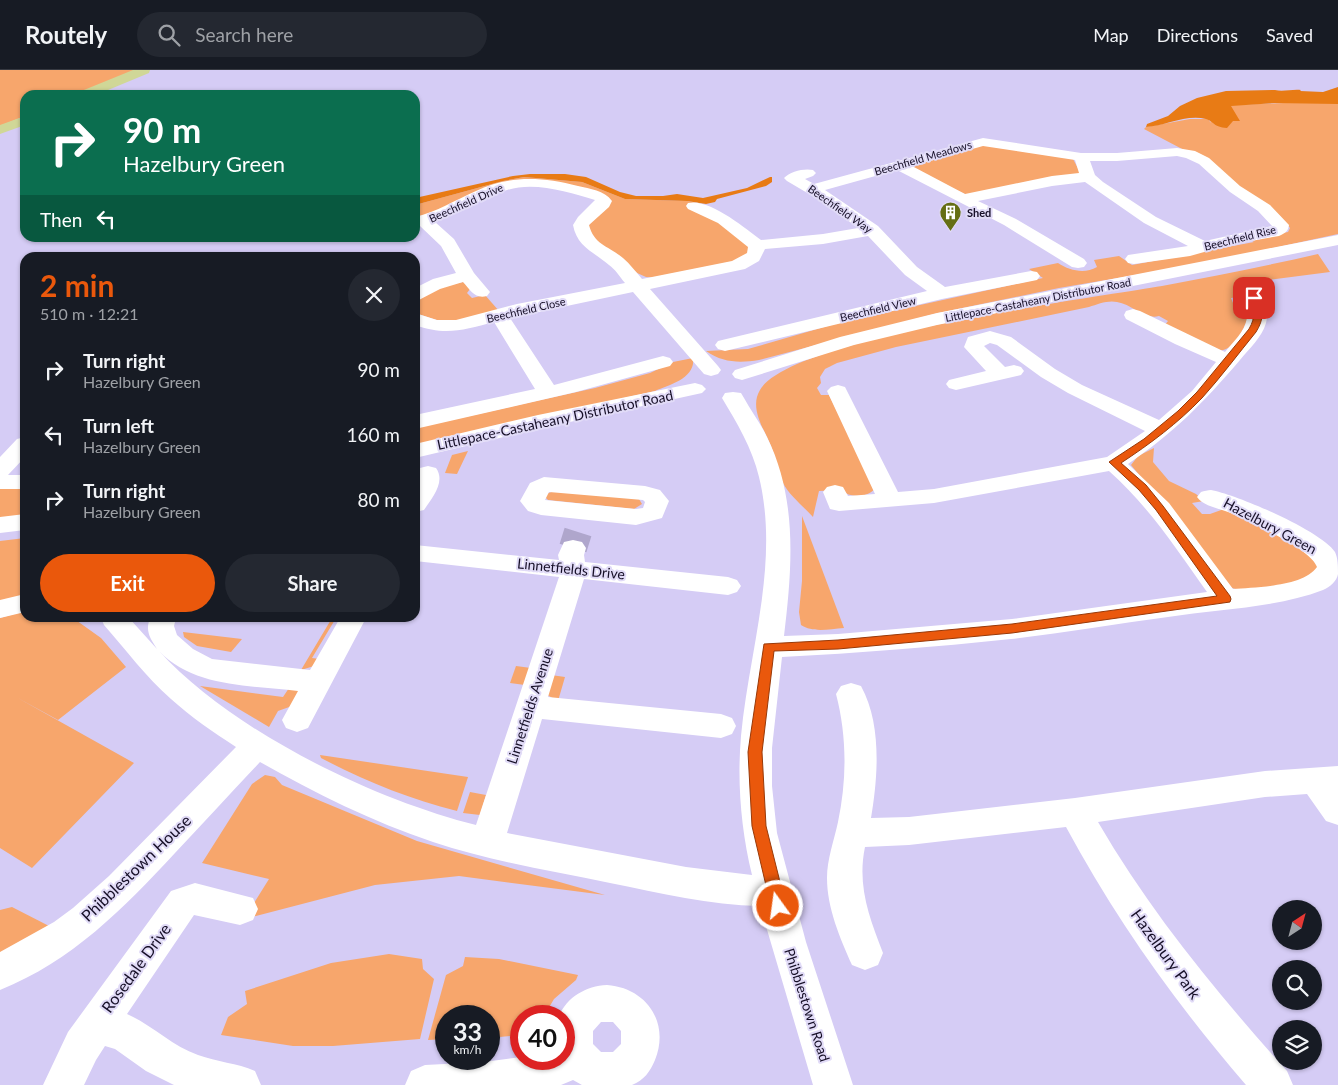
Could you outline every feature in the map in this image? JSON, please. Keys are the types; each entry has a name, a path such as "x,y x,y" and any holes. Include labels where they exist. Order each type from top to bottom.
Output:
{"main road":[{"path":"96,90 144,70"},
{"path":"0,130 20,122"}],"street":[{"name":"Beechfield Meadows","path":"810,181 898,165 983,142 1081,157 1117,157 1166,152 1184,153"},
{"name":"Beechfield Rise","path":"1134,259 1273,232 1280,229 1282,225 1264,208 1234,189 1204,161 1184,153"},
{"path":"1081,157 1088,177 1150,220 1203,247"},
{"path":"898,165 963,200 1010,222 1078,263"},
{"path":"963,200 1052,181 1088,177"},
{"name":"Beechfield Way","path":"810,181 832,201 872,230 911,271 942,293"},
{"name":"Beechfield Drive","path":"420,222 448,212 505,185 534,183 601,197 604,201 581,225 586,240 596,249 616,260 637,285"},
{"path":"704,207 735,227 757,245 822,239 872,230"},
{"path":"420,222 448,243 467,276 481,292"},
{"name":"Littlepace-Castaheany Distributor Road","path":"742,374 847,341 937,320 1338,240"},
{"name":"Beechfield Close","path":"420,322 446,327 466,324 637,285 735,266 748,261 754,256 757,245"},
{"path":"420,292 439,282 467,276"},
{"name":"Beechfield View","path":"725,346 942,293 1031,276"},
{"path":"637,285 711,370"},
{"path":"835,492 839,504 934,496 1114,462 1134,451 1161,430 1199,395 1249,335 1258,321 1259,312 1252,294"},
{"path":"1133,315 1182,340 1228,360"},
{"path":"499,316 548,392"},
{"path":"1000,374 978,354 974,347 975,340 997,338 1075,389 1161,430"},
{"path":"420,421 548,392 663,362"},
{"path":"956,384 1038,366"},
{"path":"728,369 742,374 751,383 750,388 747,392 733,398 707,397 695,389 694,380 704,372 711,370 728,369"},
{"name":"Littlepace-Castaheany Distributor Road","path":"420,450 538,422 695,389"},
{"path":"838,391 890,499"},
{"name":"Phibblestown Road","path":"733,398 746,416 758,439 766,462 775,496 780,537 776,606 768,647 755,752 759,826 785,936 833,1085"},
{"path":"0,470 20,449"},
{"path":"1114,462 1160,508 1226,599"},
{"path":"420,495 428,480 428,473"},
{"path":"0,482 20,482"},
{"name":"Hazelbury Green","path":"768,647 838,644 1012,628 1276,594 1298,589 1323,578 1330,568 1327,558 1304,542 1257,517 1219,499 1209,497"},
{"path":"0,525 20,523"},
{"name":"Linnetfields Drive","path":"420,553 577,540 728,586"},
{"name":"Linnetfields Avenue","path":"487,842 530,706 577,540"},
{"path":"0,609 20,604"},
{"path":"118,622 172,683 191,700 258,745 319,779 403,817 444,831 536,854 698,885 774,891"},
{"path":"161,622 159,626 160,633 172,647 196,665 208,669 317,682"},
{"path":"297,720 351,622"},
{"path":"851,694 860,731 860,758 844,875 854,925 866,954"},
{"path":"530,706 721,726"},
{"name":"Phibblestown House","path":"0,972 67,934 86,919 121,887 258,745"},
{"path":"851,833 909,831 1075,812 1265,784 1326,780 1338,811"},
{"name":"Hazelbury Park","path":"1075,812 1124,896 1160,948 1222,1029 1272,1085"},
{"name":"Rosedale Drive","path":"63,1085 82,1046 96,1024 183,902 195,899 240,909"},
{"path":"96,1024 125,1033 160,1057 194,1074 241,1085"},
{"path":"425,1085 490,1082 527,1076 558,1067 577,1057"}],"shaded area":[{"path":"0,70 135,70 86,90 20,90 20,118 0,126"},
{"path":"1338,87 1338,104 1274,103 1231,106 1240,121 1233,121 1227,128 1219,127 1209,120 1198,118 1183,119 1146,127 1147,124 1168,116 1180,106 1197,98 1226,91 1301,90 1323,92"},
{"path":"1338,101 1338,234 1200,264 1059,288 938,313 759,360 745,362 725,360 706,351 748,349 838,323 1043,278 1029,269 1058,263 1072,270 1083,271 1097,267 1094,260 1119,256 1132,265 1254,242 1249,239 1288,232 1290,228 1279,215 1184,150 1144,129 1146,127 1190,119 1208,119 1211,123 1204,106"},
{"path":"982,145 1073,159 1081,174 967,195 910,168 913,163"},
{"path":"565,174 586,177 620,192 636,196 677,194 703,198 747,188 770,177 772,177 772,182 766,186 717,199 715,202 706,204 687,201 625,199 582,182 524,177 420,204 420,197 513,176"},
{"path":"524,177 582,182 625,199 687,201 702,204 686,205 717,219 749,247 749,252 741,261 659,278 646,277 637,273 596,243 588,226 610,200 529,181 420,217 420,204"},
{"path":"1318,254 1330,272 1245,283 1248,290 1243,290 1244,296 1231,298 1233,303 1251,310 1236,341 1226,349 1219,351 1164,326 1168,321 1159,316 1148,316 1122,303 1110,302 896,347 837,363 825,369 820,377 821,383 817,388 821,395 829,395 875,489 867,494 858,496 853,496 841,490 819,491 813,517 792,496 783,483 771,446 759,418 756,404 760,390 783,371 826,353 883,337 947,323 1013,310 1162,286"},
{"path":"463,282 467,283 470,289 467,293 472,298 485,295 499,311 449,324 420,315 420,299 433,288"},
{"path":"693,358 693,365 686,376 655,391 420,444 420,427 595,388 650,373 673,362"},
{"path":"1154,448 1153,462 1169,481 1196,494 1204,501 1192,503 1202,514 1210,514 1224,509 1300,545 1319,567 1303,580 1283,586 1260,590 1232,588 1131,465 1138,456"},
{"path":"468,451 457,474 445,473 452,455"},
{"path":"0,486 20,487 20,516 0,518"},
{"path":"554,491 639,499 642,504 634,509 548,500 545,497 546,494"},
{"path":"802,516 844,628 816,630 801,625 799,612 802,581"},
{"path":"20,539 20,598 0,603 0,541"},
{"path":"20,612 20,622 79,622 101,638 126,667 58,720 16,697 134,763 32,868 0,848 0,618"},
{"path":"330,622 334,622 312,658 320,659 314,666 301,670"},
{"path":"183,632 242,639 231,652 197,646 184,637"},
{"path":"516,666 531,668 525,685 510,683"},
{"path":"551,675 565,677 558,701 547,695"},
{"path":"291,685 299,691 292,706 278,711 269,727 200,686 283,697"},
{"path":"320,755 468,777 457,811 388,789 321,758"},
{"path":"265,775 275,777 282,785 417,841 605,895 459,876 375,885 244,919 269,879 202,863 252,784"},
{"path":"470,792 486,795 480,815 463,813"},
{"path":"12,907 51,927 0,956 0,910"},
{"path":"389,954 422,959 423,969 434,979 420,1039 333,1046 293,1046 221,1035 228,1017 247,1004 245,991 331,963"},
{"path":"465,957 499,959 578,975 576,980 554,999 550,1005 510,1005 510,1036 500,1037 500,1005 438,1005 446,975 463,966"},
{"path":"435,1015 435,1040 428,1040"}],"tunnel":[{"path":"573,548 578,532"}],"place":[{"name":"Shed","path":"951,232"}],"route":[{"path":"778,906 759,826 755,752 768,647 838,644 1012,628 1226,599 1160,508 1114,462 1131,453 1147,441 1181,413 1200,394 1253,330 1259,317 1254,298"}]}
